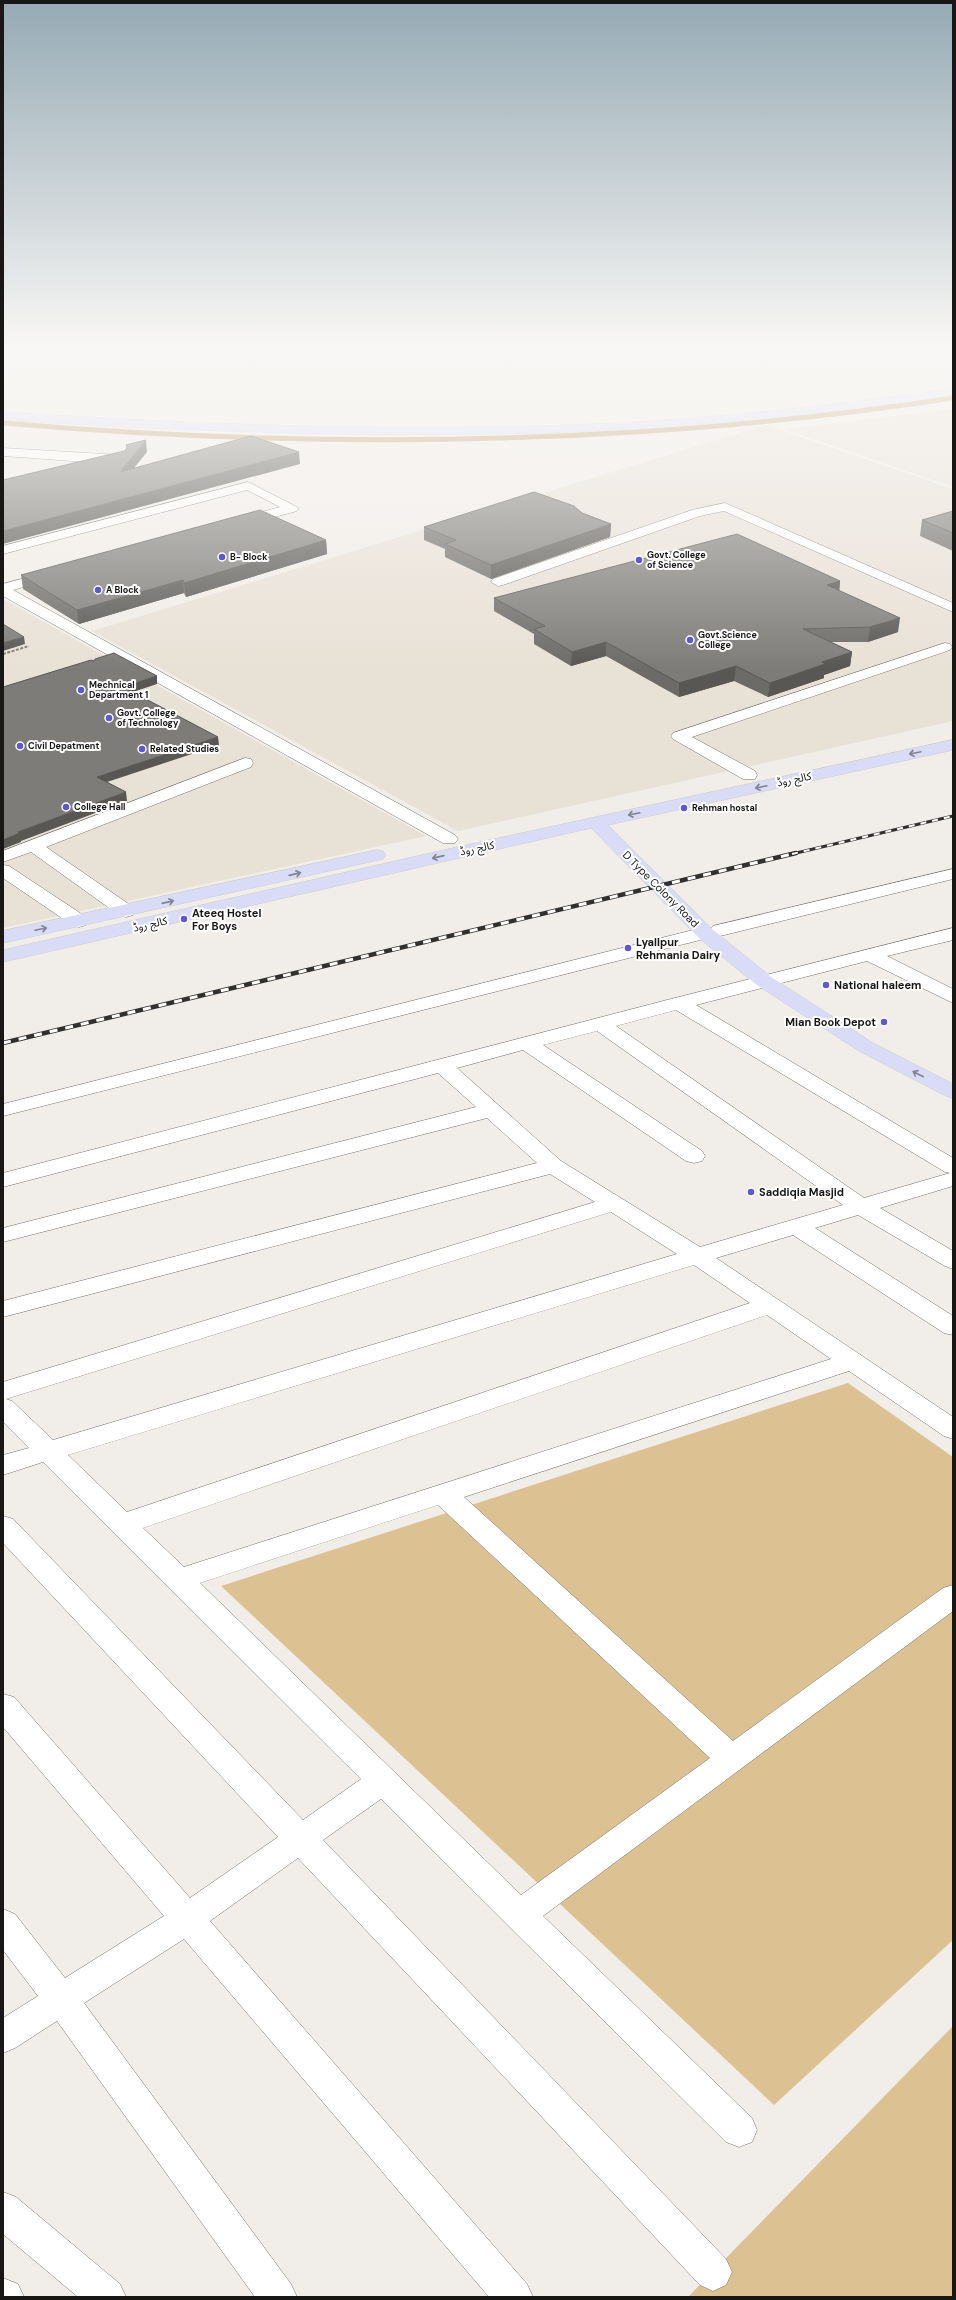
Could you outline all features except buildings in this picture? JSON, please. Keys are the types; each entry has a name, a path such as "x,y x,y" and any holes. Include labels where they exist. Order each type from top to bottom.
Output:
{"main road":[{"name":"کالج روڈ","path":"3,937 449,839 749,776 953,731"},
{"name":"کالج روڈ","path":"3,956 602,821 953,745"},
{"name":"D Type Colony Road","path":"602,821 712,931 772,979 866,1047 953,1092"},
{"name":"D Type Colony Road","path":"772,979 811,998 953,1078"}],"street":[{"path":"49,454 121,458 77,470"},
{"path":"3,550 248,486 292,508 230,525"},
{"path":"498,582 697,512 725,507 953,608"},
{"path":"3,589 64,572"},
{"path":"3,589 449,839"},
{"path":"749,776 679,736 945,647"},
{"path":"3,857 245,763"},
{"path":"33,846 126,911"},
{"path":"3,870 79,921"},
{"path":"3,1110 712,931 953,874"},
{"path":"3,1180 678,1003 870,954 952,935"},
{"path":"870,954 953,997"},
{"path":"678,1003 953,1167"},
{"path":"600,1024 861,1207 953,1261"},
{"path":"526,1043 694,1156"},
{"path":"442,1065 553,1166 698,1256 953,1430"},
{"path":"3,1235 491,1110"},
{"path":"3,1309 553,1166"},
{"path":"3,1465 953,1179"},
{"path":"3,1391 614,1204"},
{"path":"795,1226 953,1327"},
{"path":"121,1525 770,1305"},
{"path":"177,1580 853,1361"},
{"path":"3,1407 121,1525 739,2130"},
{"path":"443,1494 732,1758"},
{"path":"3,1526 713,2272"},
{"path":"519,1915 953,1596"},
{"path":"3,1706 188,1918 514,2297"},
{"path":"3,2037 188,1918 382,1781"},
{"path":"3,1924 62,1999 278,2297"},
{"path":"3,2210 107,2297"}],"path":[{"path":"3,654 29,646"}],"shaded area":[{"name":"Govt. College of Science","path":"670,454 852,454 953,489 953,721 458,831 92,631"},
{"path":"858,454 953,454 953,487"},
{"name":"Govt. College of Technology","path":"3,599 426,836 3,928"},
{"path":"848,1383 953,1457 953,1940 774,2105 221,1586"},
{"path":"953,2026 953,2297 688,2297"}],"railway":[{"path":"792,854 953,816"},
{"path":"3,1043 796,853"}],"place":[{"name":"B- Block","path":"222,557"},
{"name":"Govt. College of Science","path":"639,560"},
{"name":"A Block","path":"98,590"},
{"name":"Govt.Science College","path":"690,640"},
{"name":"Mechnical Department 1","path":"81,690"},
{"name":"Govt. College of Technology","path":"109,718"},
{"name":"Civil Depatment","path":"20,746"},
{"name":"Related Studies","path":"142,749"},
{"name":"College Hall","path":"66,807"},
{"name":"Rehman hostal","path":"684,808"},
{"name":"Ateeq Hostel For Boys","path":"184,919"},
{"name":"Lyallpur Rehmania Dairy","path":"628,948"},
{"name":"National haleem","path":"826,985"},
{"name":"Mian Book Depot","path":"884,1022"},
{"name":"Saddiqia Masjid","path":"751,1192"}]}
